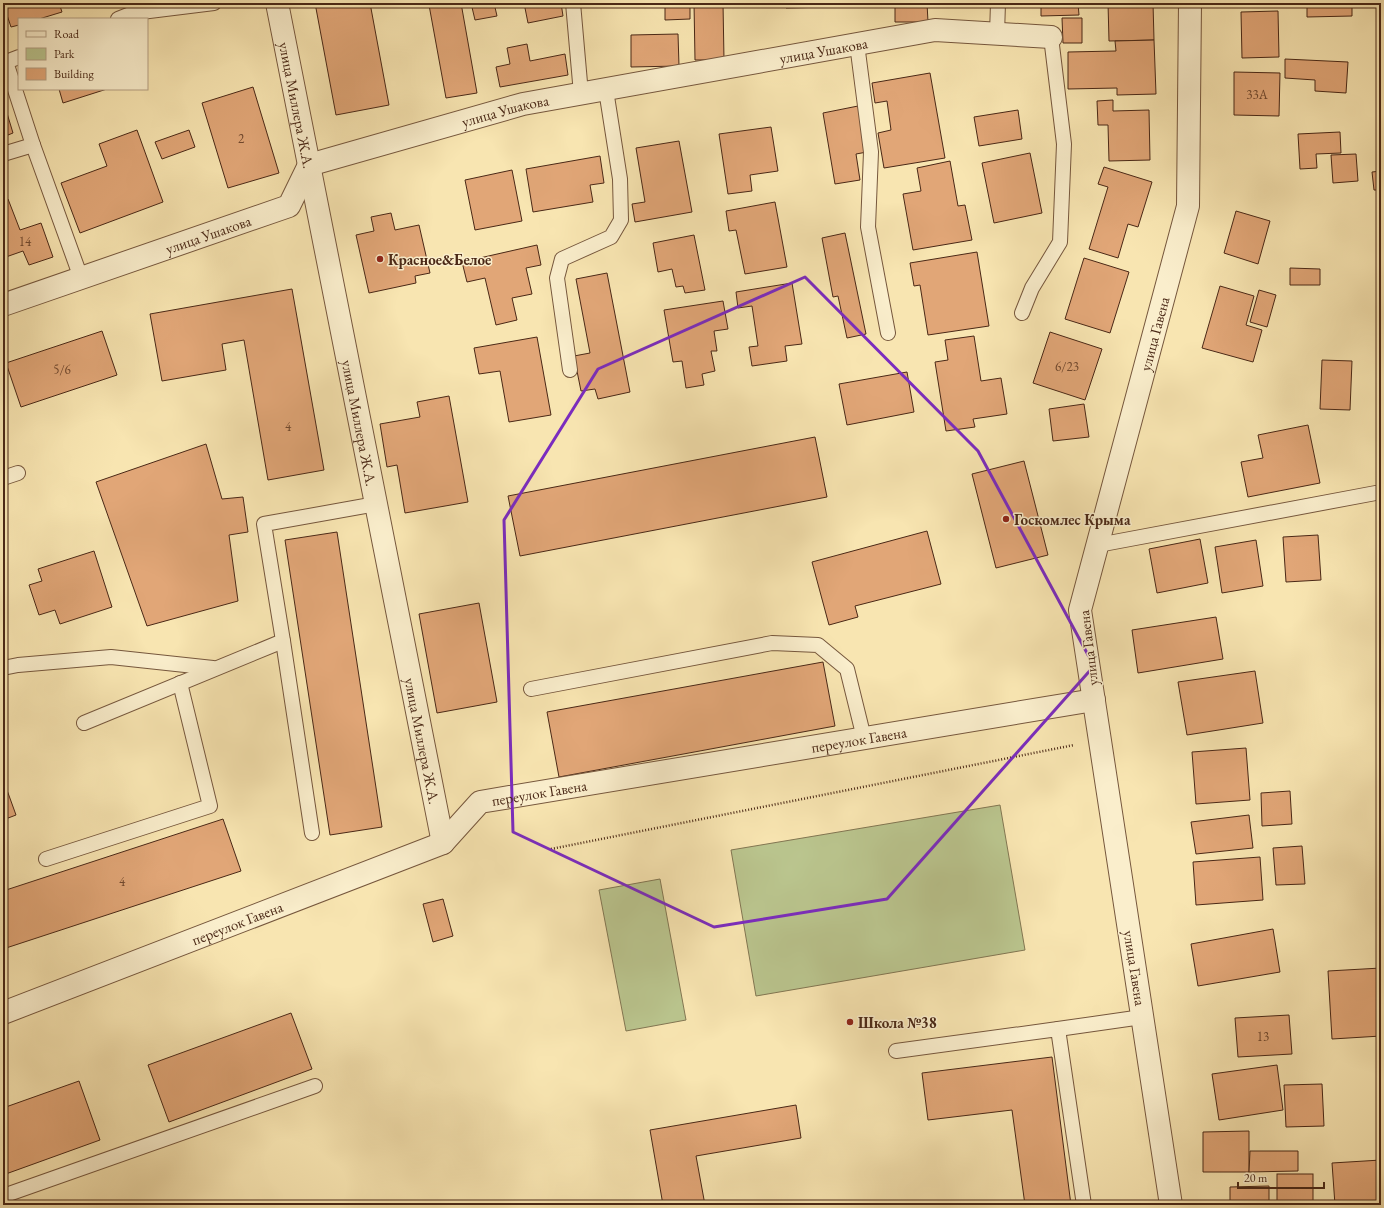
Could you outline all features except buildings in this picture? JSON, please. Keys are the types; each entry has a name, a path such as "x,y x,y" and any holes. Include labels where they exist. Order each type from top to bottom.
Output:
{"street":[{"name":"улица Миллера Ж.А.","path":"277,3 443,843"},
{"name":"улица Гавена","path":"1171,1205 1080,610 1188,206 1190,3"},
{"name":"улица Ушакова","path":"3,305 289,206 309,165 523,104 935,30 1051,37"},
{"name":"переулок Гавена","path":"3,1013 443,843 480,802 1094,700"}],"lane":[{"path":"120,18 144,7 214,3"},
{"path":"573,3 581,94"},
{"path":"997,34 998,3"},
{"path":"1022,313 1032,288 1060,242 1064,144 1051,37"},
{"path":"857,44 871,152 868,227 888,333"},
{"path":"18,57 4,61 81,278"},
{"path":"570,370 557,278 562,259 610,237 621,220 620,179 606,90"},
{"path":"3,154 33,145"},
{"path":"3,478 18,473"},
{"path":"1098,545 1381,492"},
{"path":"312,833 264,524 376,504"},
{"path":"84,723 283,641"},
{"path":"531,689 772,643 818,645 847,669 864,738"},
{"path":"3,668 18,665 111,657 215,669"},
{"path":"46,859 210,806 180,683"},
{"path":"896,1051 1142,1017"},
{"path":"1058,1029 1084,1205"},
{"path":"3,1196 315,1086"}],"path":[{"path":"551,849 1076,744"}],"highlighted area":[{"path":"805,277 978,451 1094,666 887,899 714,927 513,832 504,520 598,369"}],"green space":[{"path":"1000,805 1025,950 756,996 731,850"},
{"path":"660,879 686,1020 626,1031 599,890"}],"place":[{"name":"Красное&Белое","path":"380,259"},
{"name":"Госкомлес Крыма","path":"1006,519"},
{"name":"Школа №38","path":"850,1022"}]}
